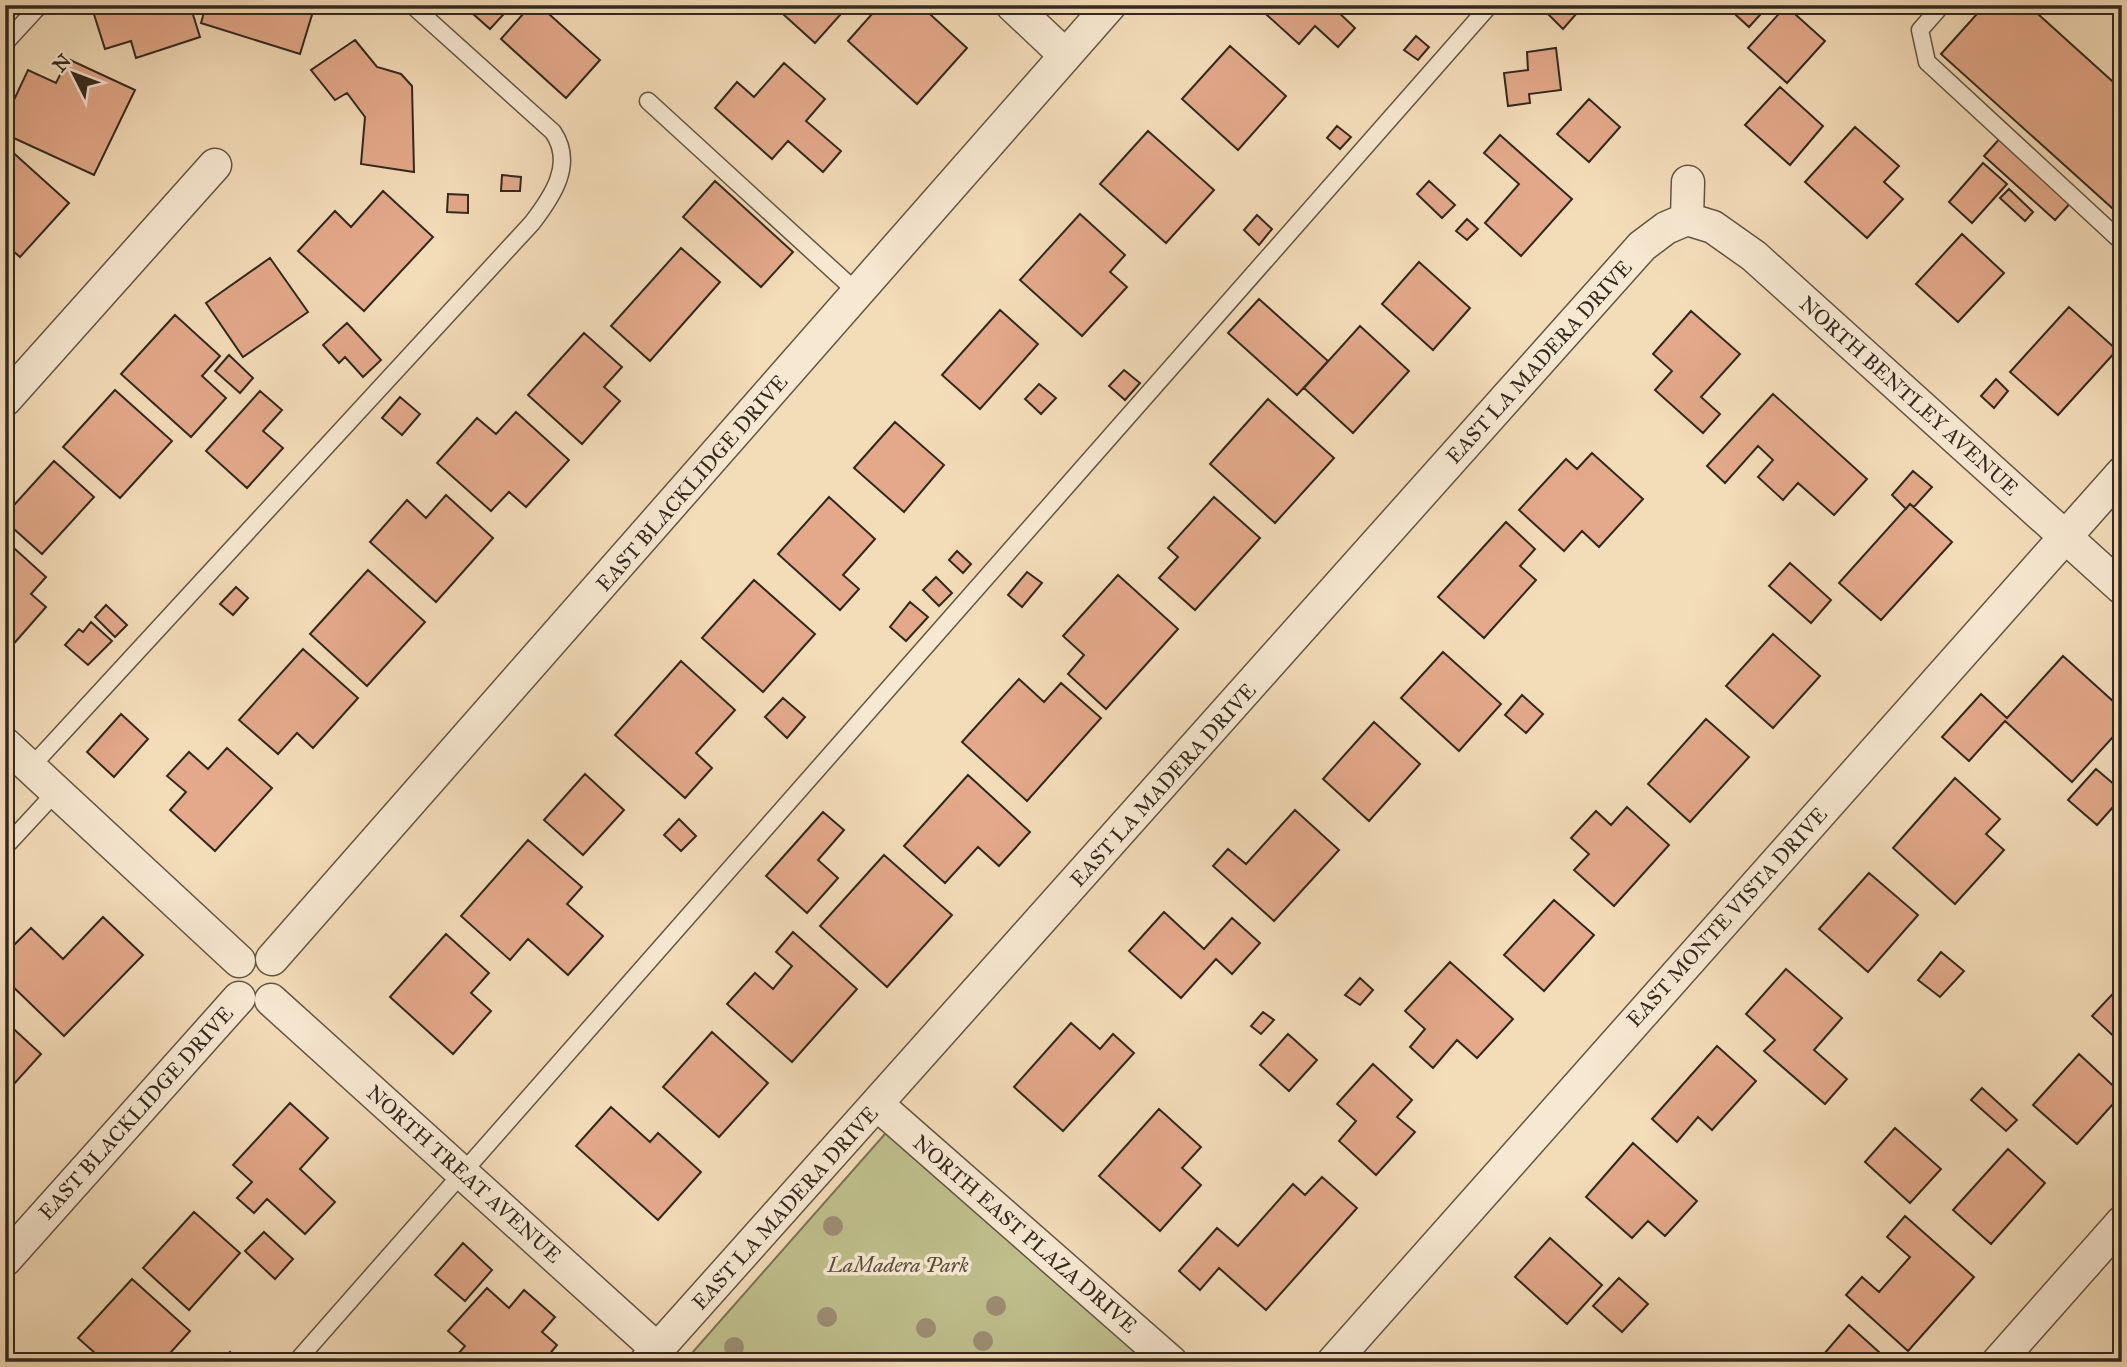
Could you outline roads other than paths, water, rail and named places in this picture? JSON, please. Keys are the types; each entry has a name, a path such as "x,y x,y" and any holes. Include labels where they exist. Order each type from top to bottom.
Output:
{"street":[{"path":"1012,5 1065,55"},
{"name":"EAST BLACKLIDGE DRIVE","path":"272,959 859,294 1110,5"},
{"path":"5,400 215,165"},
{"path":"1687,219 1688,182"},
{"name":"NORTH BENTLEY AVENUE","path":"1687,219 1713,227 1754,256 2122,588"},
{"name":"EAST LA MADERA DRIVE","path":"651,1355 878,1105 1642,246 1666,228 1687,219"},
{"name":"EAST MONTE VISTA DRIVE","path":"1333,1362 2122,473"},
{"path":"5,744 239,961"},
{"path":"253,954 272,959 282,977 281,986 271,1000 254,1004 239,998 231,983 231,974 239,961 253,954"},
{"name":"EAST BLACKLIDGE DRIVE","path":"5,1260 239,998"},
{"name":"NORTH TREAT AVENUE","path":"271,1000 462,1173 651,1355"},
{"name":"NORTH EAST PLAZA DRIVE","path":"878,1105 1171,1362"},
{"path":"1998,1362 2122,1222"}],"lane":[{"path":"5,43 40,5"},
{"path":"30,768 524,233 554,194 563,160 561,143 553,132 412,5"},
{"path":"296,1362 1490,5"},
{"path":"1942,5 1920,30 1921,47 1927,62 2122,242"},
{"path":"648,101 859,294"},
{"path":"5,847 55,792"}],"park label":[{"name":"LaMadera Park","path":"898,1265"}]}
